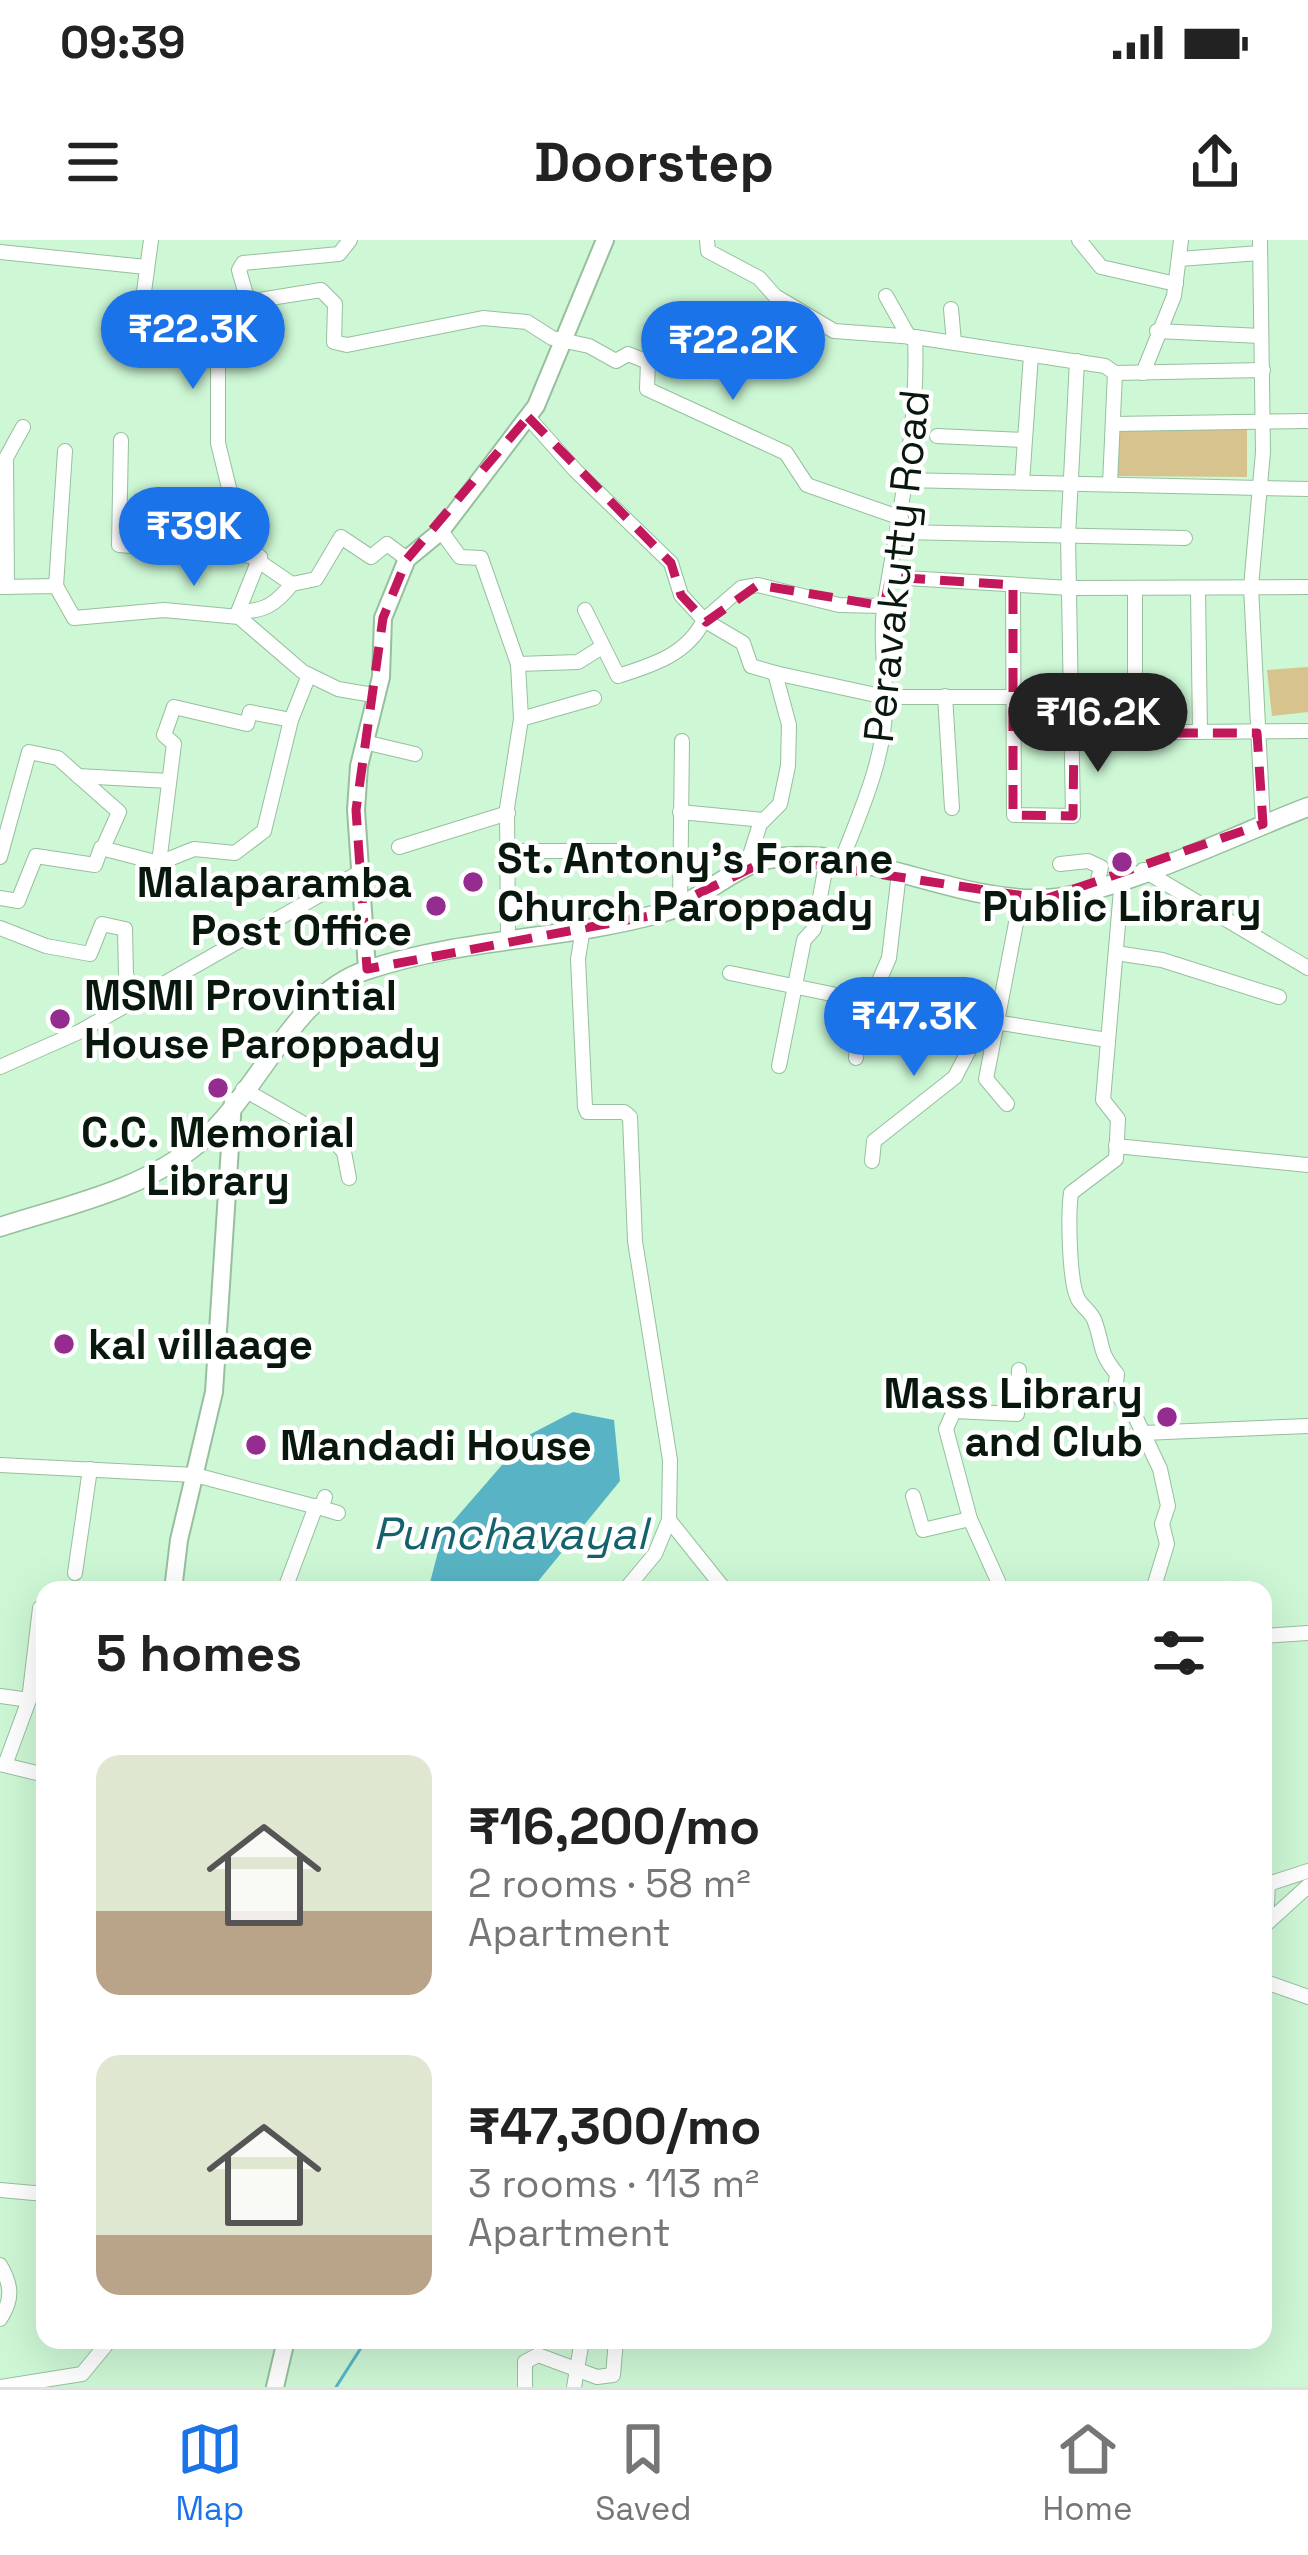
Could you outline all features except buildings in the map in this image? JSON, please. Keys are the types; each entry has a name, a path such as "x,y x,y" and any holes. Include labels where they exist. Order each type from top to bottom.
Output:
{"highway":[{"path":"0,1227 168,1167 204,1140 333,985 367,970 508,938 680,908 746,868 772,858 834,861 1045,899 1122,878 1308,807"}],"main road":[{"path":"367,970 356,810 364,742 382,677 383,618 407,559 441,531 528,417 565,343 605,240"},
{"path":"175,1581 214,1393 238,1095"},
{"path":"275,2387 284,2349"}],"street":[{"path":"151,240 138,306 145,317 310,290 331,294 337,344 483,318 527,322 565,343 589,346 616,361 628,354 648,362 647,389 786,453 807,485 901,525 1185,538"},
{"path":"248,302 239,270 243,263 340,254 350,240"},
{"path":"707,240 708,251 759,278 775,296 834,331 912,337 1077,361 1115,373 1262,370"},
{"path":"1079,240 1101,267 1175,284"},
{"path":"1143,373 1175,284 1180,240"},
{"path":"1179,259 1260,247 1264,422 1251,587 1262,824"},
{"path":"0,252 146,267"},
{"path":"886,296 912,337"},
{"path":"208,308 218,327 218,443 241,540 258,552 259,562 238,614"},
{"path":"951,309 955,343"},
{"path":"1156,331 1261,336"},
{"name":"Peravakutty Road","path":"779,1066 804,940 814,929 834,861 882,740 884,606 901,525 902,480 915,397 912,337"},
{"path":"1022,482 1031,355"},
{"path":"1013,585 1014,814 1072,816 1068,532 1077,361"},
{"path":"1110,484 1115,373"},
{"path":"528,417 574,470 671,563 680,595 704,620 743,643 751,666 885,697 1012,697"},
{"path":"1113,424 1308,421"},
{"path":"23,427 6,458 4,587 56,586"},
{"path":"937,436 1024,440"},
{"path":"121,440 119,545 251,556 292,584"},
{"path":"65,451 56,586 74,618 164,610 263,611 292,584 316,579 341,537 371,557 387,544 407,559"},
{"path":"902,480 1308,489"},
{"path":"441,531 460,557 481,558 518,664 521,719 508,813 508,938"},
{"path":"890,577 1135,590 1308,587"},
{"path":"585,610 617,676 663,661 697,636 704,620 741,588 758,585 838,605 884,606"},
{"path":"1135,590 1136,732"},
{"path":"1198,590 1200,732"},
{"path":"238,614 270,649 309,675 338,689 374,695"},
{"path":"518,664 578,662 602,647"},
{"path":"746,868 764,820 780,804 788,766 789,725 775,673"},
{"path":"103,848 159,863 194,849 236,853 264,830 291,720 309,675"},
{"path":"945,696 952,808"},
{"path":"521,719 594,698"},
{"path":"159,863 174,743 164,735 173,707 247,724 250,712 291,720"},
{"path":"1074,733 1308,731"},
{"path":"680,908 682,741"},
{"path":"364,742 415,754"},
{"path":"0,857 29,752 58,758 118,812 95,866 36,856 18,901 0,898"},
{"path":"78,776 169,781"},
{"path":"680,812 764,820"},
{"path":"399,847 508,813"},
{"path":"510,851 619,850"},
{"path":"1060,864 1088,861 1101,867 1097,885"},
{"path":"1143,870 1308,968"},
{"path":"0,1067 136,1000 360,872"},
{"path":"856,1058 870,1002 889,958 899,873"},
{"path":"1122,878 1103,1100 1118,1119 1116,1159 1101,1175 1071,1193 1071,1282 1094,1316 1099,1353 1117,1374 1115,1392 1160,1469 1168,1506 1162,1524 1167,1544 1156,1581"},
{"path":"1007,1104 986,1079 1021,897"},
{"path":"0,928 46,946 90,954 97,932 112,922 125,929 126,974 136,1000"},
{"path":"583,928 578,959 585,1107 587,1112 624,1112 630,1117 635,1241 670,1460 669,1520 655,1554 632,1581"},
{"path":"1116,952 1162,960 1279,997"},
{"path":"730,973 870,1002"},
{"path":"995,1022 1107,1040"},
{"path":"872,1161 874,1141 955,1077 973,1042 991,1043"},
{"path":"238,1095 334,1141 344,1152 350,1178"},
{"path":"1116,1146 1308,1165"},
{"path":"998,1581 970,1519 946,1429 954,1411 1017,1414 1019,1370"},
{"path":"1143,1433 1308,1426"},
{"path":"0,1465 195,1475 321,1504 338,1514"},
{"path":"75,1573 90,1468"},
{"path":"913,1496 923,1530 970,1519"},
{"path":"288,1581 321,1504"},
{"path":"669,1520 718,1581"},
{"path":"1272,1635 1308,1633"},
{"path":"36,1641 29,1700 2,1765 36,1773"},
{"path":"0,1696 29,1700"},
{"path":"1272,1883 1308,1871"},
{"path":"1272,1917 1308,1886"},
{"path":"1272,1984 1308,1997"},
{"path":"0,2190 36,2193"},
{"path":"0,2266 10,2282 10,2303 0,2319"},
{"path":"0,2386 82,2374 103,2349"},
{"path":"574,2387 581,2349"},
{"path":"525,2387 525,2362 538,2355 597,2378 614,2375 615,2349"}],"highlighted area":[{"path":"528,417 671,563 681,595 706,622 758,585 884,606 890,577 1013,585 1013,815 1073,816 1074,733 1257,733 1263,824 1045,899 772,858 654,915 367,969 356,810 383,618 407,559"}],"shaded area":[{"path":"1116,426 1247,427 1247,477 1116,476"},
{"path":"1308,667 1308,712 1272,716 1267,670"}],"water":[{"name":"Punchavayal","path":"573,1412 614,1420 620,1481 538,1581 430,1581 443,1533 527,1436"}],"waterway":[{"path":"336,2387 360,2349"}],"place":[{"name":"Public Library","path":"1122,862"},
{"name":"St. Antony's Forane Church Paroppady","path":"473,882"},
{"name":"Malaparamba Post Office","path":"436,906"},
{"name":"MSMI Provintial House Paroppady","path":"60,1019"},
{"name":"C.C. Memorial Library","path":"218,1088"},
{"name":"kal villaage","path":"64,1344"},
{"name":"Mass Library and Club","path":"1167,1417"},
{"name":"Mandadi House","path":"256,1445"}]}
